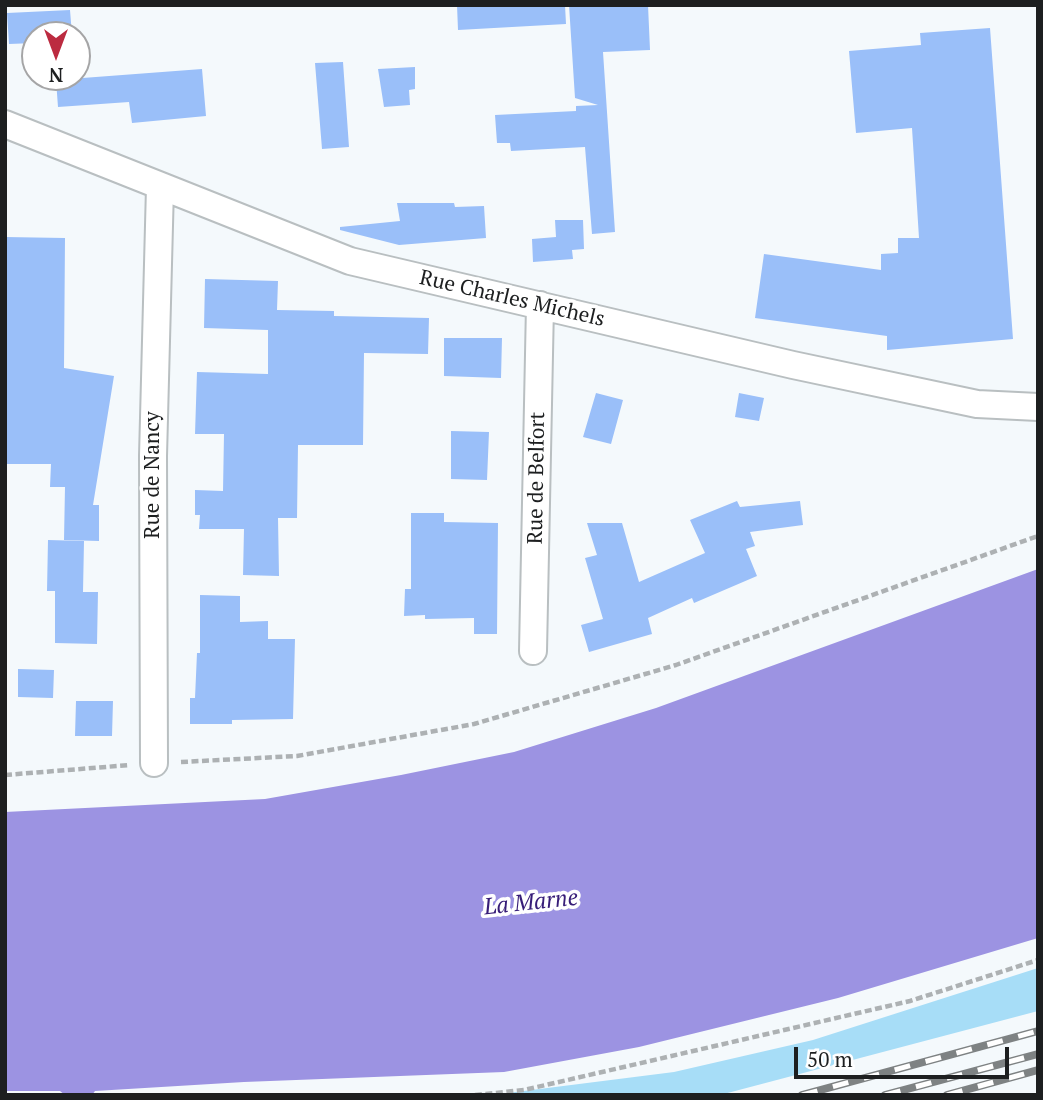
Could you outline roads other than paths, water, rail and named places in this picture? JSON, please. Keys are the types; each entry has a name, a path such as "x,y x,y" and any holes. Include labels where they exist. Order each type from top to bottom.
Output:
{"street":[{"name":"Rue Charles Michels","path":"5,124 350,261 793,365 976,404 1038,407"},
{"name":"Rue de Nancy","path":"154,763 152,456 160,187"},
{"name":"Rue de Belfort","path":"533,651 540,304"}],"water":[{"name":"La Marne","path":"1038,569 1038,938 838,998 639,1047 504,1072 244,1082 95,1091 92,1095 65,1095 60,1091 5,1091 5,812 265,799 514,752 656,708"}],"railway":[{"path":"802,1095 1038,1031"},
{"path":"885,1095 1038,1054"},
{"path":"947,1095 1038,1070"}]}
